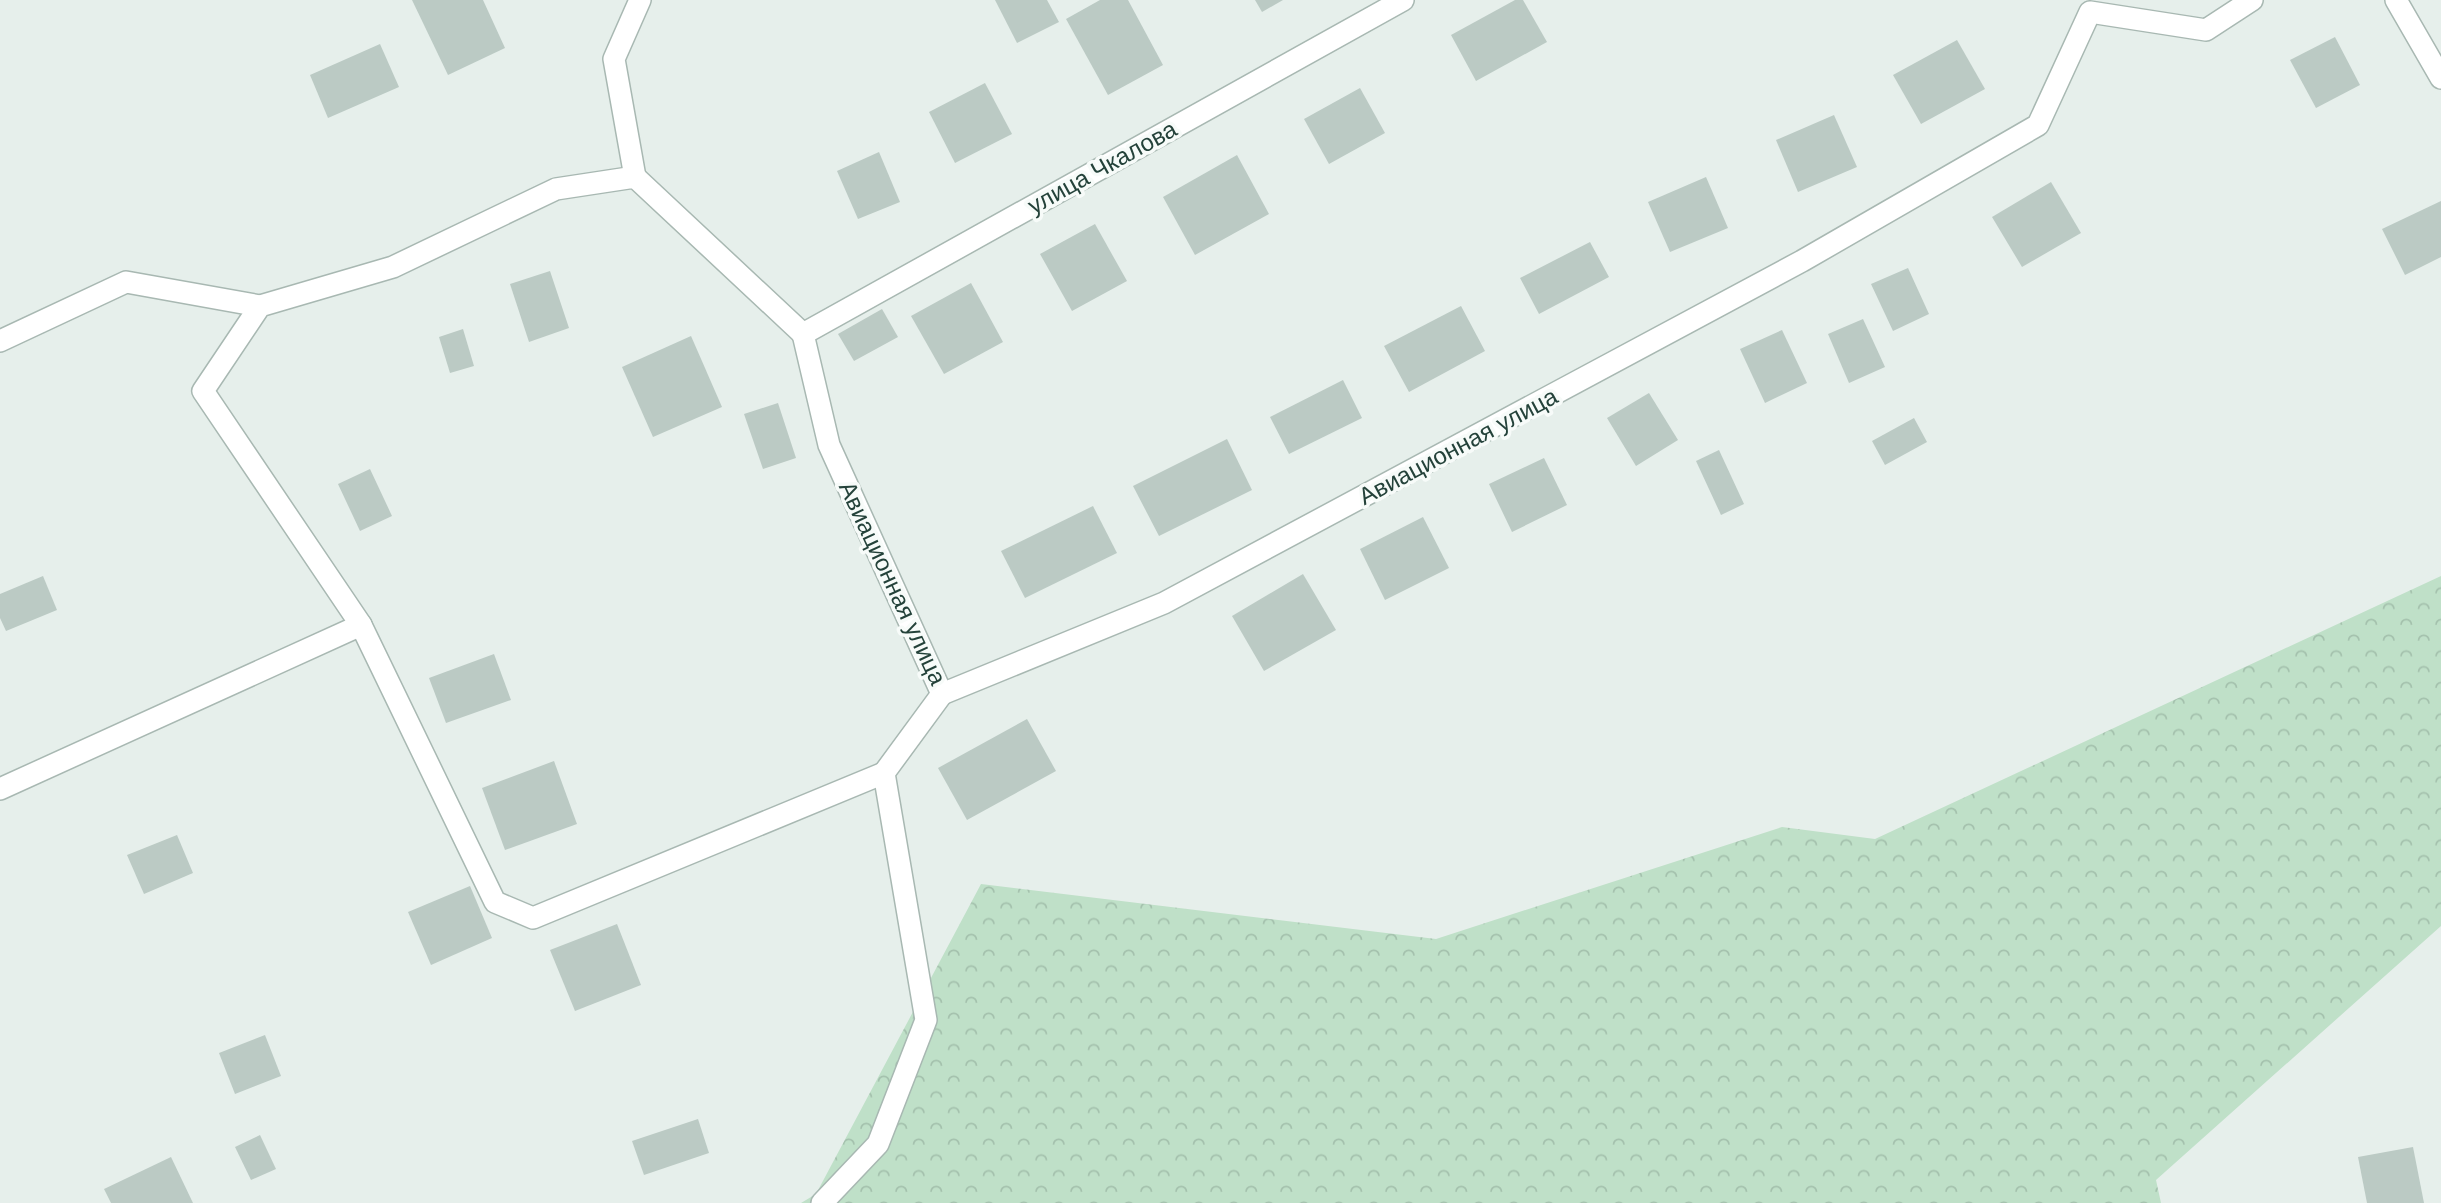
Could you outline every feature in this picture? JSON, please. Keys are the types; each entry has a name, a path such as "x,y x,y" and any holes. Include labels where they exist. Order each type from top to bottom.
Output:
{"street":[{"path":"640,0 614,59 635,177 803,334"},
{"name":"улица Чкалова","path":"803,334 1403,0"},
{"name":"Авиационная улица","path":"803,334 830,445 943,694 1164,603 1802,261 2038,125 2090,6 2206,30 2252,0"},
{"path":"2396,0 2441,78"},
{"path":"0,341 126,282 260,306 393,267 556,189 635,177"},
{"path":"260,306 203,391 360,625 495,902 533,918 884,773 943,694"},
{"path":"0,789 360,625"},
{"path":"822,1203 878,1144 926,1020 884,773"}],"green space":[{"path":"2441,576 2441,926 2156,1180 2161,1203 801,1203 816,1194 981,884 1436,939 1782,827 1875,839"}],"building":[{"path":"412,0 483,0 505,48 448,75"},
{"path":"995,0 1047,0 1059,22 1017,43"},
{"path":"1100,0 1128,0 1163,65 1108,95 1066,19"},
{"path":"1255,0 1283,0 1262,12"},
{"path":"1515,0 1523,0 1547,42 1476,81 1451,35"},
{"path":"2335,37 2360,85 2316,108 2290,60"},
{"path":"1957,40 1985,89 1921,124 1893,75"},
{"path":"380,44 399,87 328,118 310,75"},
{"path":"985,83 1012,134 955,163 929,112"},
{"path":"1360,88 1385,133 1329,164 1304,119"},
{"path":"1834,115 1857,167 1798,192 1776,140"},
{"path":"879,152 900,202 858,219 837,171"},
{"path":"1237,155 1269,214 1195,255 1163,197"},
{"path":"1706,177 1728,228 1670,252 1648,202"},
{"path":"2051,182 2081,233 2022,267 1992,217"},
{"path":"2441,201 2441,257 2405,275 2382,229"},
{"path":"1095,224 1127,281 1072,311 1040,254"},
{"path":"1590,242 1609,277 1539,314 1520,278"},
{"path":"1908,268 1929,314 1893,331 1871,284"},
{"path":"550,271 569,328 529,342 510,284"},
{"path":"971,283 1003,342 944,374 911,316"},
{"path":"1461,306 1485,351 1409,392 1384,346"},
{"path":"882,309 898,337 854,361 838,334"},
{"path":"1863,319 1885,367 1849,383 1828,334"},
{"path":"463,329 474,366 450,373 439,337"},
{"path":"1782,330 1807,383 1765,403 1740,349"},
{"path":"691,336 722,407 653,437 622,367"},
{"path":"1343,380 1362,418 1289,454 1270,417"},
{"path":"1649,393 1678,440 1636,466 1607,418"},
{"path":"778,403 796,458 763,469 744,414"},
{"path":"1914,418 1927,442 1885,465 1872,441"},
{"path":"1227,439 1252,490 1159,536 1133,486"},
{"path":"1719,450 1744,504 1721,515 1696,461"},
{"path":"1544,458 1567,505 1512,532 1489,484"},
{"path":"370,469 392,516 360,531 338,484"},
{"path":"1093,506 1117,553 1025,598 1001,551"},
{"path":"1423,517 1449,568 1385,600 1360,549"},
{"path":"1303,574 1336,630 1264,671 1232,616"},
{"path":"43,576 57,610 6,631 0,618 0,594"},
{"path":"494,654 511,700 446,723 429,678"},
{"path":"1027,719 1056,771 967,820 938,768"},
{"path":"554,761 577,824 505,850 482,788"},
{"path":"177,835 193,873 144,894 127,855"},
{"path":"470,886 492,938 431,965 408,912"},
{"path":"617,924 641,985 575,1011 550,950"},
{"path":"265,1035 281,1076 235,1094 219,1053"},
{"path":"698,1119 709,1153 644,1175 632,1141"},
{"path":"260,1135 276,1169 251,1180 235,1147"},
{"path":"2413,1147 2424,1203 2367,1203 2358,1157"},
{"path":"171,1157 193,1203 111,1203 104,1189"}]}
